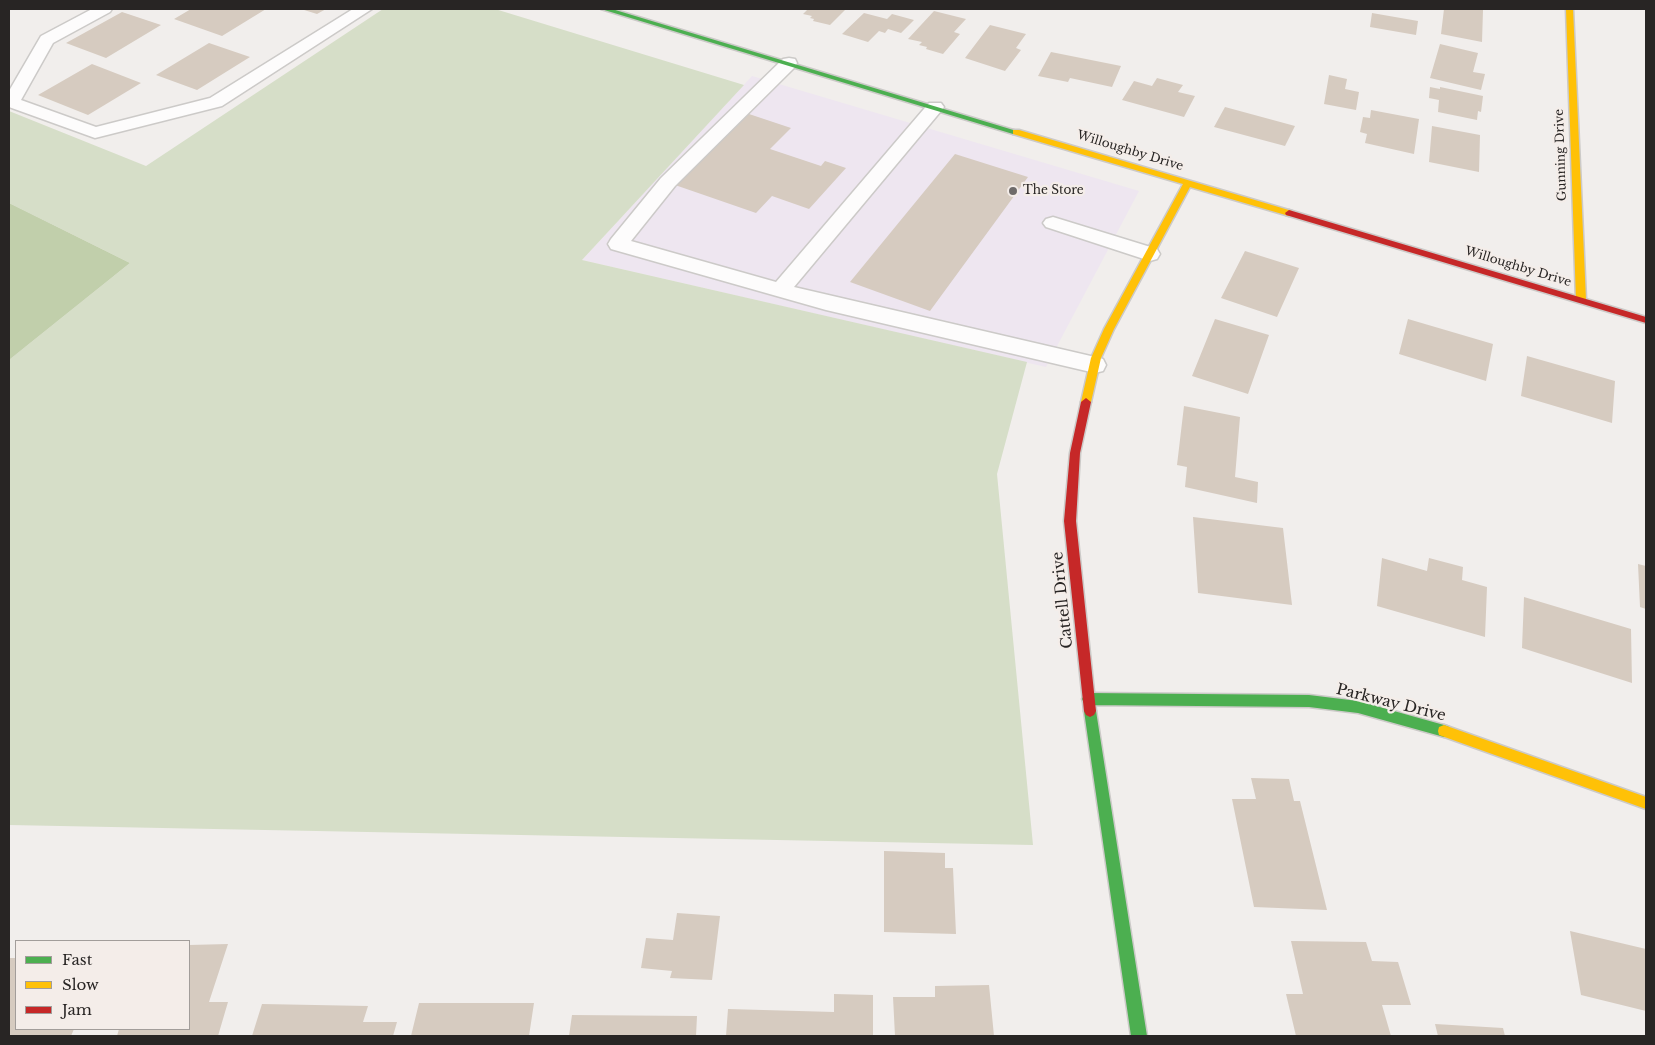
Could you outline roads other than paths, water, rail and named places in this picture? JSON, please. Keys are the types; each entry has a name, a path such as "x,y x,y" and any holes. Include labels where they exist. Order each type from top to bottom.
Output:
{"street":[{"name":"Willoughby Drive","path":"605,9 1646,320"},
{"name":"Gunning Drive","path":"1569,9 1581,300"},
{"name":"Cattell Drive","path":"1139,1036 1088,699 1070,521 1075,453 1095,365 1109,329 1188,182"},
{"name":"Parkway Drive","path":"1088,699 1309,700 1358,707 1410,720 1481,743 1646,803"}],"lane":[{"path":"104,9 47,40 11,102 94,133 216,102 364,9"},
{"path":"789,63 674,176 650,202 618,244 826,303 1095,365"},
{"path":"780,290 935,107"},
{"path":"1052,223 1150,254"}],"place":[{"name":"The Store","path":"1013,191"}]}
